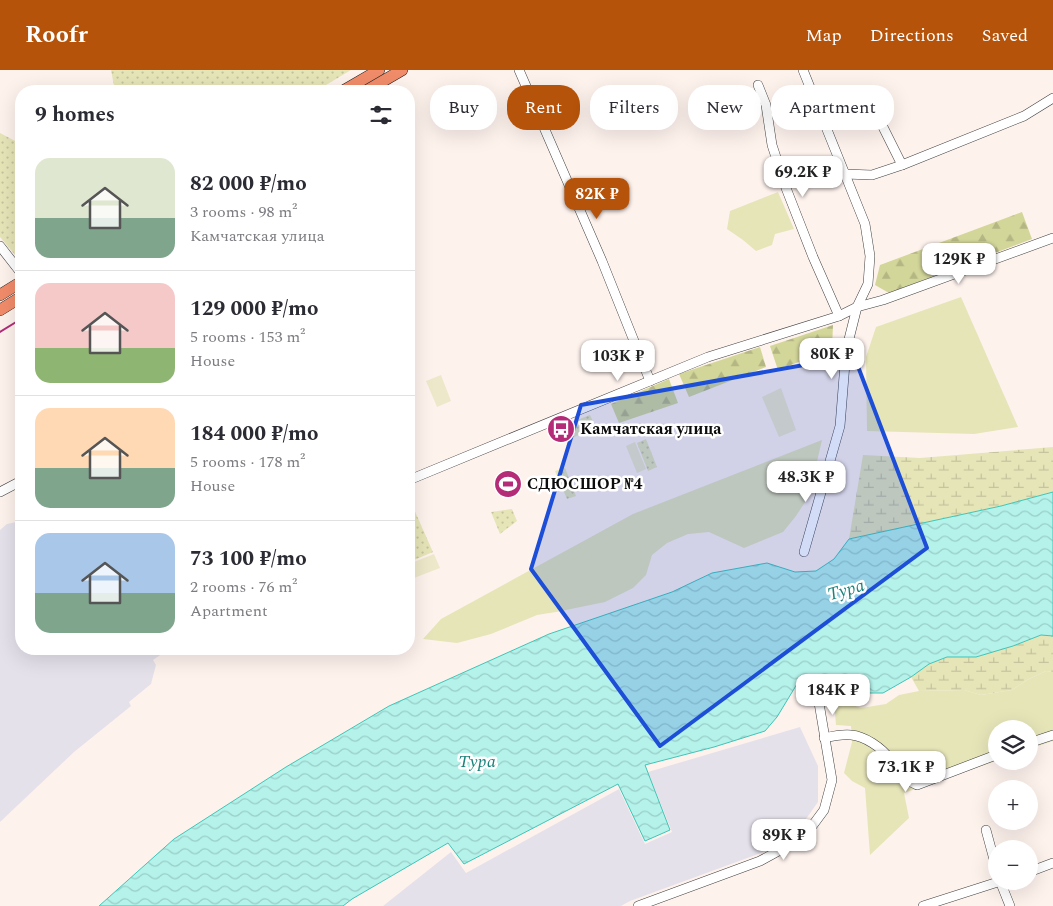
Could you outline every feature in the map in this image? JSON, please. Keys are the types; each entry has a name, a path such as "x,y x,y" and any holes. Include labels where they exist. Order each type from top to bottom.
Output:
{"main road":[{"path":"353,85 379,70"},
{"path":"376,85 402,70"},
{"path":"0,295 15,286"},
{"path":"0,310 15,301"}],"street":[{"path":"519,70 602,261 650,381"},
{"path":"803,70 865,224 870,256 868,284 857,307 846,351 840,426 804,552"},
{"path":"761,92 766,105 772,145 786,188 839,316"},
{"path":"845,174 872,175 902,165 1024,116 1053,98"},
{"path":"884,130 902,165"},
{"path":"415,478 708,357 839,316 857,307 883,300 1053,238"},
{"path":"0,246 15,265"},
{"path":"0,492 15,484"},
{"path":"638,906 760,861 807,833 824,810 832,780 818,697"},
{"path":"824,738 850,734 861,736 882,750 901,777 917,785 988,758"},
{"path":"1038,740 1053,735"},
{"path":"986,830 989,840"},
{"path":"1038,869 1053,863"},
{"path":"923,906 988,885"},
{"path":"1004,890 1010,906"}],"highlighted area":[{"path":"854,356 927,548 660,746 531,569 581,405"}],"shaded area":[{"path":"441,375 451,401 437,407 426,381"},
{"path":"781,388 796,430 779,437 762,397"},
{"path":"635,442 646,469 637,473 626,446"},
{"path":"15,522 15,655 160,655 153,660 156,665 151,684 129,702 131,706 74,752 0,822 0,530 7,524"},
{"path":"434,554 440,568 415,578 415,562"},
{"path":"800,727 818,766 818,802 801,826 761,853 621,906 383,906 451,852 466,873 619,789 645,844 672,832 648,772"}],"green space":[{"path":"111,70 351,70 326,85 114,85"},
{"path":"0,133 15,141 15,255 0,237"},
{"path":"778,192 794,229 775,234 772,245 756,251 727,229 730,211"},
{"path":"1022,212 1032,239 889,293 875,285 880,265"},
{"path":"961,297 1018,427 974,434 867,431 866,357 876,327"},
{"path":"833,325 832,349 778,370 770,346"},
{"path":"760,347 766,367 689,397 679,374"},
{"path":"669,379 678,403 619,423 611,404"},
{"path":"590,415 596,428 569,439 564,425"},
{"path":"646,439 657,467 648,471 637,443"},
{"path":"822,440 809,496 783,532 744,548 709,532 688,534 667,543 652,555 646,575 633,588 605,602 537,615 491,634 457,643 423,639 441,619 633,514"},
{"path":"1053,447 1053,492 1001,506 849,539 863,455 920,458"},
{"path":"565,468 576,496 567,499 555,471"},
{"path":"512,509 517,521 500,534 491,512"},
{"path":"415,512 433,552 415,560"},
{"path":"1041,635 1053,636 1053,672 1046,671 1012,690 981,695 964,690 919,691 911,677 929,664 947,657 976,657"},
{"path":"1046,671 1053,672 1053,741 1038,746 1038,720 988,720 988,764 904,793 909,818 870,855 865,788 852,781 844,773 852,742 851,726 836,725 834,699 861,708 886,704 899,695 919,691 964,690 981,695 1012,690"}],"water":[{"name":"Тура","path":"1053,492 1053,636 1041,635 976,657 947,657 929,664 883,693 835,691 823,677 810,676 797,684 777,717 765,731 645,765 670,830 645,841 618,784 464,864 448,843 343,906 99,906 174,839 286,767 389,706 549,634 672,592 712,573 767,563 795,572 816,571 834,559 849,539 1001,506"}],"railway":[{"path":"0,332 15,323"}],"place":[{"name":"Камчатская улица","path":"561,429"},
{"name":"СДЮСШОР №4","path":"508,484"}]}
